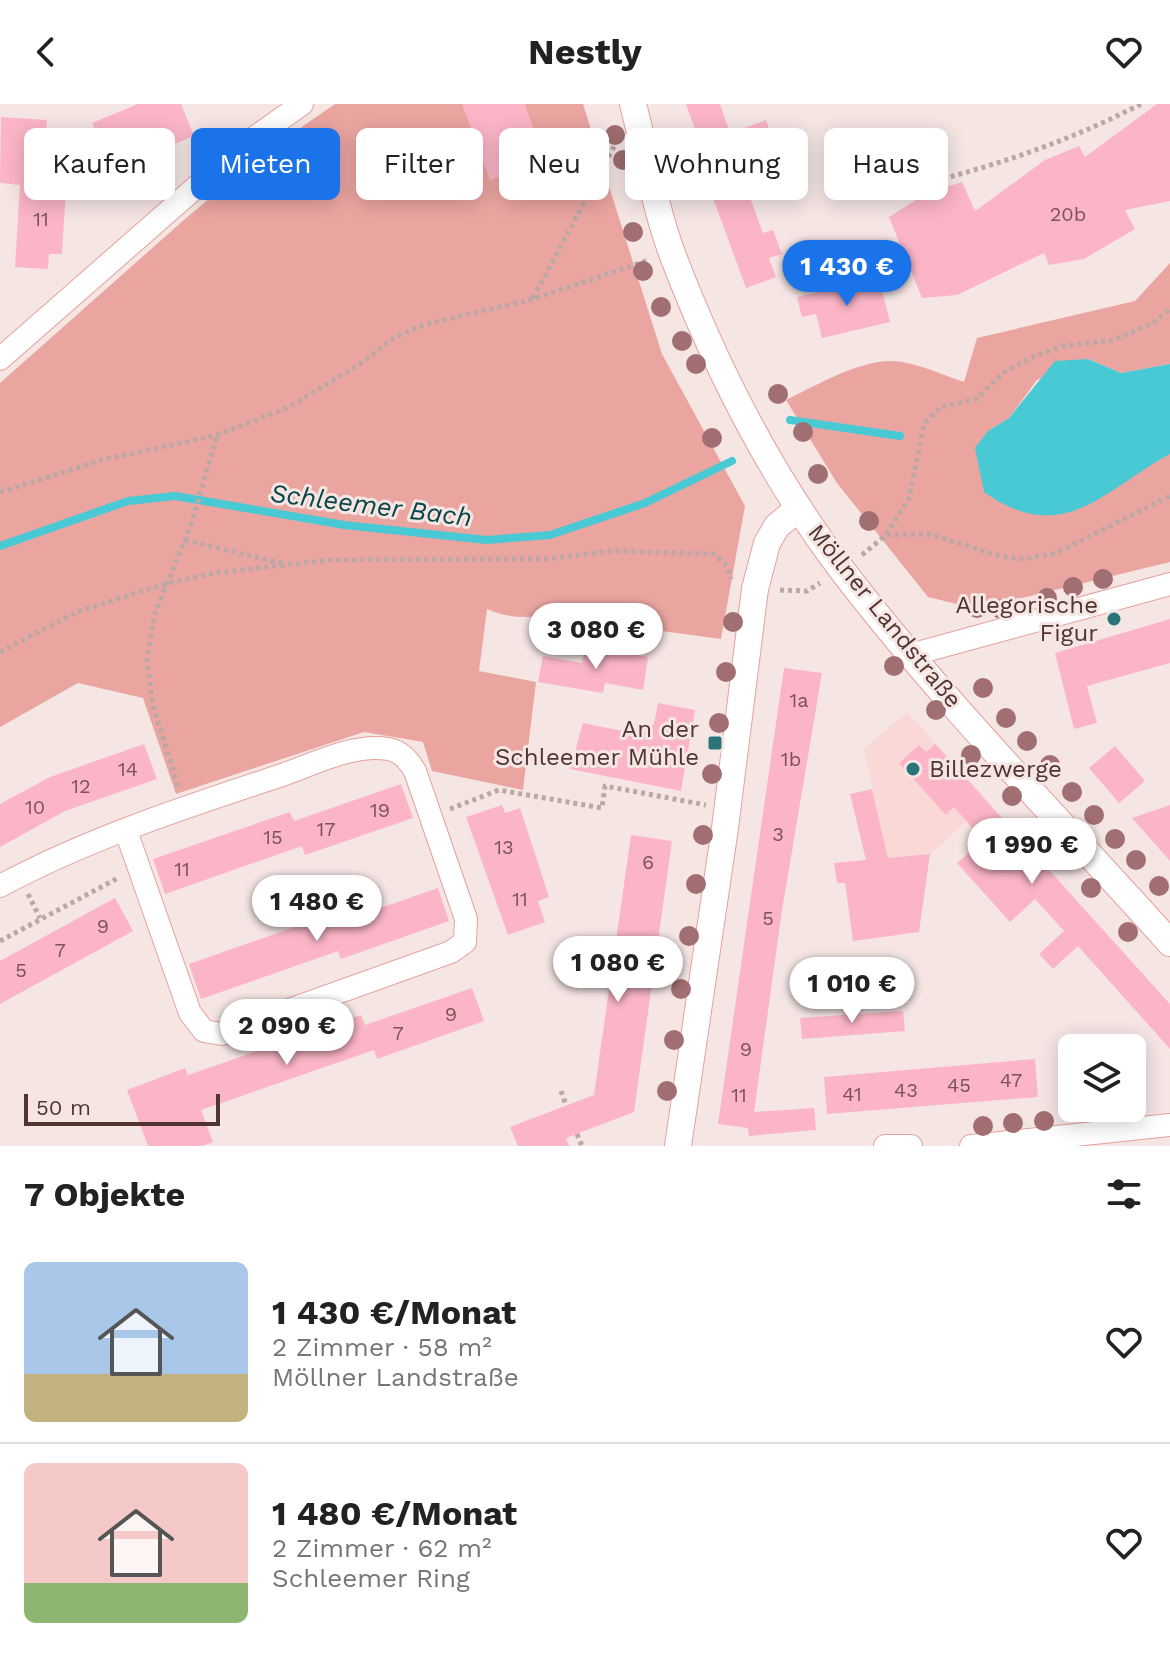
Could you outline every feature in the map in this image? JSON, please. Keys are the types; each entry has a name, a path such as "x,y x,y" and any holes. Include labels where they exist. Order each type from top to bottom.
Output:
{"street":[{"path":"0,359 244,145 302,104"},
{"name":"Möllner Landstraße","path":"634,106 672,253 711,346 799,508 842,569 910,655 1170,943"},
{"path":"678,1146 728,809 755,589 767,543 777,526 799,508"},
{"path":"910,655 1170,584"},
{"path":"0,886 61,853 185,807 351,752 389,749 399,752 415,771 466,919 465,942 451,952 222,1034 204,1031 190,1013 126,831"},
{"path":"971,1146 1170,1125"},
{"path":"885,1146 911,1146"}],"path":[{"path":"948,178 1006,163 1099,126 1141,104"},
{"path":"533,299 634,106"},
{"path":"0,492 102,460 217,435 289,407 360,364 395,337 423,325 533,299 672,253"},
{"path":"855,560 886,535 909,498 924,424 941,407 976,399 1004,372 1037,355 1063,346 1114,340 1153,323 1170,309"},
{"path":"185,807 153,706 147,660 155,613 192,522 217,435"},
{"path":"886,535 930,534 1000,556 1024,559 1068,548 1170,496"},
{"path":"185,540 289,565"},
{"path":"0,652 77,612 168,583 329,560 545,559 612,551 714,554 727,566 733,585"},
{"path":"766,589 807,591 829,577"},
{"path":"430,816 499,790 602,808 605,786 728,809"},
{"path":"0,941 139,867"},
{"path":"561,1091 566,1105"},
{"path":"577,1134 582,1146"}],"shaded area":[{"path":"335,104 583,104 591,128 499,128 499,200 609,200 609,186 662,354 745,506 721,639 544,615 515,616 487,609 479,671 536,682 523,790 432,771 423,742 364,732 176,794 143,698 78,683 0,727 0,383 208,200 340,200 340,128 300,128"},
{"path":"1170,263 1170,364 1121,373 1088,359 1037,380 1009,418 988,431 1154,462 1170,454 1170,562 977,609 928,597 837,483 786,400 843,373 879,362 911,364 964,382 977,338 1135,301"},
{"name":"Billezwerge","path":"907,712 989,802 930,854 888,858 864,749"}],"water":[{"path":"1088,359 1121,373 1170,364 1170,454 1102,497 1060,514 1037,515 1012,508 984,492 975,448 988,431 1009,418 1055,361"}],"building":[{"path":"138,104 181,104 191,129 191,137 175,144 175,128 94,128 92,123"},
{"path":"462,104 525,104 533,128 499,128 499,176 490,180 483,161 483,128 471,128"},
{"path":"686,104 720,104 728,128 695,128"},
{"path":"1157,104 1170,104 1170,201 1125,210 1135,229 1084,259 1049,265 1044,253 957,295 922,298 889,217 916,200 948,200 948,186 962,182 975,211 1045,160 1079,146 1085,157"},
{"path":"1,117 47,120 46,128 24,128 24,200 65,200 62,254 49,254 48,269 15,267 20,185 0,183"},
{"path":"766,120 769,128 744,128"},
{"path":"714,200 751,200 763,233 773,230 782,254 769,258 776,277 746,288"},
{"path":"879,278 890,322 822,338 816,314 802,317 797,297"},
{"path":"1170,619 1170,663 1087,686 1097,723 1074,729 1055,653"},
{"path":"591,646 648,657 643,690 605,683 603,693 538,682 543,656 582,663 584,653 590,654"},
{"path":"784,668 822,673 782,910 754,1112 814,1108 816,1130 749,1136 748,1128 718,1124"},
{"path":"658,703 695,710 681,791 570,769 583,723 633,733 654,724"},
{"path":"144,744 157,779 65,811 0,847 0,804 50,777"},
{"path":"935,744 1170,1004 1170,1049 1078,946 1053,969 1039,954 1064,931 1035,899 1010,922 957,863 971,851 977,850 975,847 983,840 954,807 946,815 899,763 919,745 926,752"},
{"path":"1115,746 1145,781 1119,803 1089,768"},
{"path":"401,784 413,818 305,855 302,846 165,894 153,859 290,812 294,821"},
{"path":"872,789 888,858 930,854 919,932 853,941 845,883 837,883 834,863 866,860 850,794"},
{"path":"502,805 505,813 520,808 549,897 538,901 545,922 508,935 466,817"},
{"path":"1170,805 1170,861 1132,818"},
{"path":"631,835 672,841 634,1112 566,1138 569,1146 518,1146 510,1127 594,1095"},
{"path":"438,888 449,921 341,959 338,951 201,999 189,964 326,916 329,926"},
{"path":"115,898 133,931 0,1004 0,961"},
{"path":"472,988 484,1021 377,1059 374,1050 201,1110 213,1142 202,1146 148,1146 127,1090 185,1068 188,1075 361,1015 365,1025"},
{"path":"903,1011 905,1031 802,1039 800,1018"},
{"path":"1035,1059 1038,1097 827,1114 824,1077"}],"waterway":[{"name":"Schleemer Bach","path":"790,420 900,436"},
{"name":"Schleemer Bach","path":"0,546 128,501 175,496 344,525 487,540 550,535 645,503 732,461"}],"place":[{"name":"Allegorische Figur","path":"1114,619"},
{"name":"An der Schleemer Mühle","path":"715,743"},
{"name":"Billezwerge","path":"913,769"}]}
